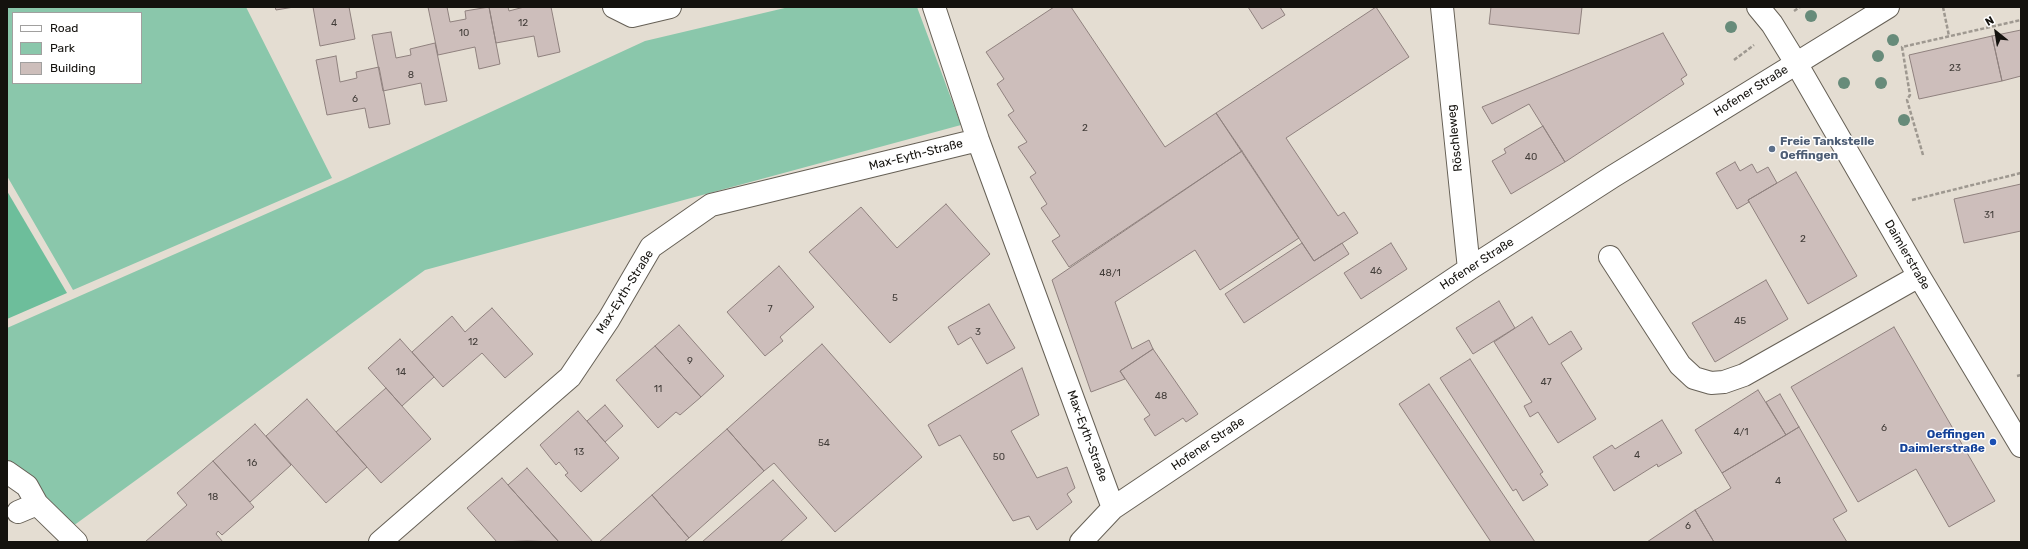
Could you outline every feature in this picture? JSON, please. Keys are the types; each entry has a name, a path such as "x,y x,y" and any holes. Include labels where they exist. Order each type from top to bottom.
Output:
{"street":[{"path":"614,7 632,16 670,7"},
{"name":"Max-Eyth-Straße","path":"934,7 978,140 1113,508"},
{"name":"Röschleweg","path":"1442,7 1469,269"},
{"name":"Daimlerstraße","path":"1758,7 1772,24 1796,63 1919,276 2021,446"},
{"name":"Hofener Straße","path":"1081,542 1113,508 1469,269 1612,177 1888,7"},
{"name":"Max-Eyth-Straße","path":"380,542 570,377 609,319 651,247 711,205 978,140"},
{"path":"1610,257 1680,365 1694,378 1711,383 1724,382 1744,376 1919,276"},
{"path":"7,472 27,486 27,508 65,539"}],"path":[{"path":"1943,7 1949,36"},
{"path":"1923,155 1908,100 1910,95 1902,47 2021,20"},
{"path":"1912,200 2021,173"},
{"path":"2017,376 2021,375"}],"green space":[{"path":"7,7 246,7 332,178 73,290 7,176"},
{"path":"789,7 917,7 961,125 425,270 73,526 7,466 7,328 343,180 645,41"},
{"path":"7,191 67,293 7,319"}],"building":[{"path":"275,7 294,7 276,10"},
{"path":"313,7 349,7 355,39 320,46"},
{"path":"428,7 447,7 450,22 466,19 465,11 489,7 500,64 479,69 475,47 438,55"},
{"path":"489,7 508,7 509,11 524,7 551,7 560,52 538,57 534,36 496,43"},
{"path":"1054,7 1071,7 1165,147 1216,113 1242,151 1069,267 1052,241 1060,236 1041,208 1047,204 1030,177 1036,173 1018,147 1027,142 1008,115 1014,111 997,84 1004,79 986,52"},
{"path":"1248,7 1280,7 1285,15 1262,29"},
{"path":"1376,7 1409,57 1286,138 1338,216 1344,212 1358,233 1314,261 1216,113"},
{"path":"1491,7 1582,7 1579,34 1489,24"},
{"path":"2021,30 2021,76 2002,81 1992,36"},
{"path":"391,32 396,58 411,55 410,49 435,43 447,101 425,105 421,83 383,91 372,35"},
{"path":"1663,33 1687,75 1681,79 1684,84 1565,162 1529,104 1492,124 1482,107"},
{"path":"1992,36 2002,81 1919,99 1909,55"},
{"path":"336,56 340,82 357,78 356,72 379,67 390,124 369,128 365,108 327,115 316,60"},
{"path":"1543,126 1565,162 1511,194 1492,161 1506,153 1504,149"},
{"path":"1242,151 1299,238 1220,290 1195,250 1115,302 1132,349 1149,340 1153,349 1120,371 1125,379 1091,392 1052,280"},
{"path":"1735,162 1740,171 1752,164 1757,173 1768,167 1777,183 1748,200 1749,202 1737,209 1716,173"},
{"path":"1796,172 1857,276 1808,304 1748,200"},
{"path":"2021,184 2021,231 1964,243 1954,199"},
{"path":"946,204 990,254 890,343 809,252 861,207 897,248"},
{"path":"1302,243 1314,261 1342,243 1349,254 1244,323 1225,294"},
{"path":"1391,243 1407,269 1361,299 1344,273"},
{"path":"779,266 814,307 780,337 783,341 765,356 727,312"},
{"path":"1766,280 1788,319 1715,362 1692,323"},
{"path":"1499,301 1515,328 1473,354 1456,328"},
{"path":"989,304 1015,348 987,364 971,337 958,345 948,327"},
{"path":"492,308 533,354 505,378 482,353 443,387 412,352 452,316 465,332"},
{"path":"1532,317 1549,345 1571,331 1582,349 1561,363 1596,419 1558,443 1538,412 1530,417 1524,406 1532,402 1494,342"},
{"path":"679,325 724,376 701,397 655,346"},
{"path":"1894,327 1995,501 1949,527 1916,469 1858,502 1791,387"},
{"path":"400,339 434,377 402,406 368,368"},
{"path":"822,344 922,457 835,532 774,463 764,471 727,429"},
{"path":"655,346 701,397 680,415 676,412 658,428 616,380"},
{"path":"1153,349 1198,414 1186,422 1183,418 1155,436 1144,419 1150,415 1120,371"},
{"path":"1470,359 1543,472 1540,474 1548,485 1523,501 1516,489 1513,491 1440,378"},
{"path":"1022,368 1039,415 1011,431 1037,478 1067,467 1075,488 1067,494 1072,502 1037,530 1029,516 1013,521 960,435 939,446 928,425"},
{"path":"1429,384 1535,542 1491,542 1399,404"},
{"path":"386,388 431,439 381,483 336,432"},
{"path":"1758,390 1786,435 1722,473 1695,430"},
{"path":"1780,394 1799,427 1786,435 1766,402"},
{"path":"307,399 367,467 326,503 266,436"},
{"path":"605,405 623,426 605,442 587,421"},
{"path":"578,411 619,458 581,492 565,475 568,473 559,462 556,465 540,445"},
{"path":"1662,420 1682,453 1658,467 1657,464 1614,491 1593,457 1612,445 1615,449"},
{"path":"255,424 291,465 250,502 213,461"},
{"path":"1799,427 1847,511 1833,519 1847,542 1714,542 1695,510 1731,488 1722,473"},
{"path":"727,429 764,471 689,538 652,495"},
{"path":"213,461 254,507 222,535 218,531 216,534 223,542 145,542 187,505 177,493"},
{"path":"527,468 593,542 559,542 508,485"},
{"path":"502,478 559,542 497,542 467,508"},
{"path":"773,480 807,518 780,542 702,542"},
{"path":"652,495 689,538 684,542 599,542"},
{"path":"1695,510 1714,542 1647,542"}],"place":[{"name":"Freie Tankstelle Oeffingen","path":"1772,149"},
{"name":"Oeffingen Daimlerstraße","path":"1993,442"}]}
